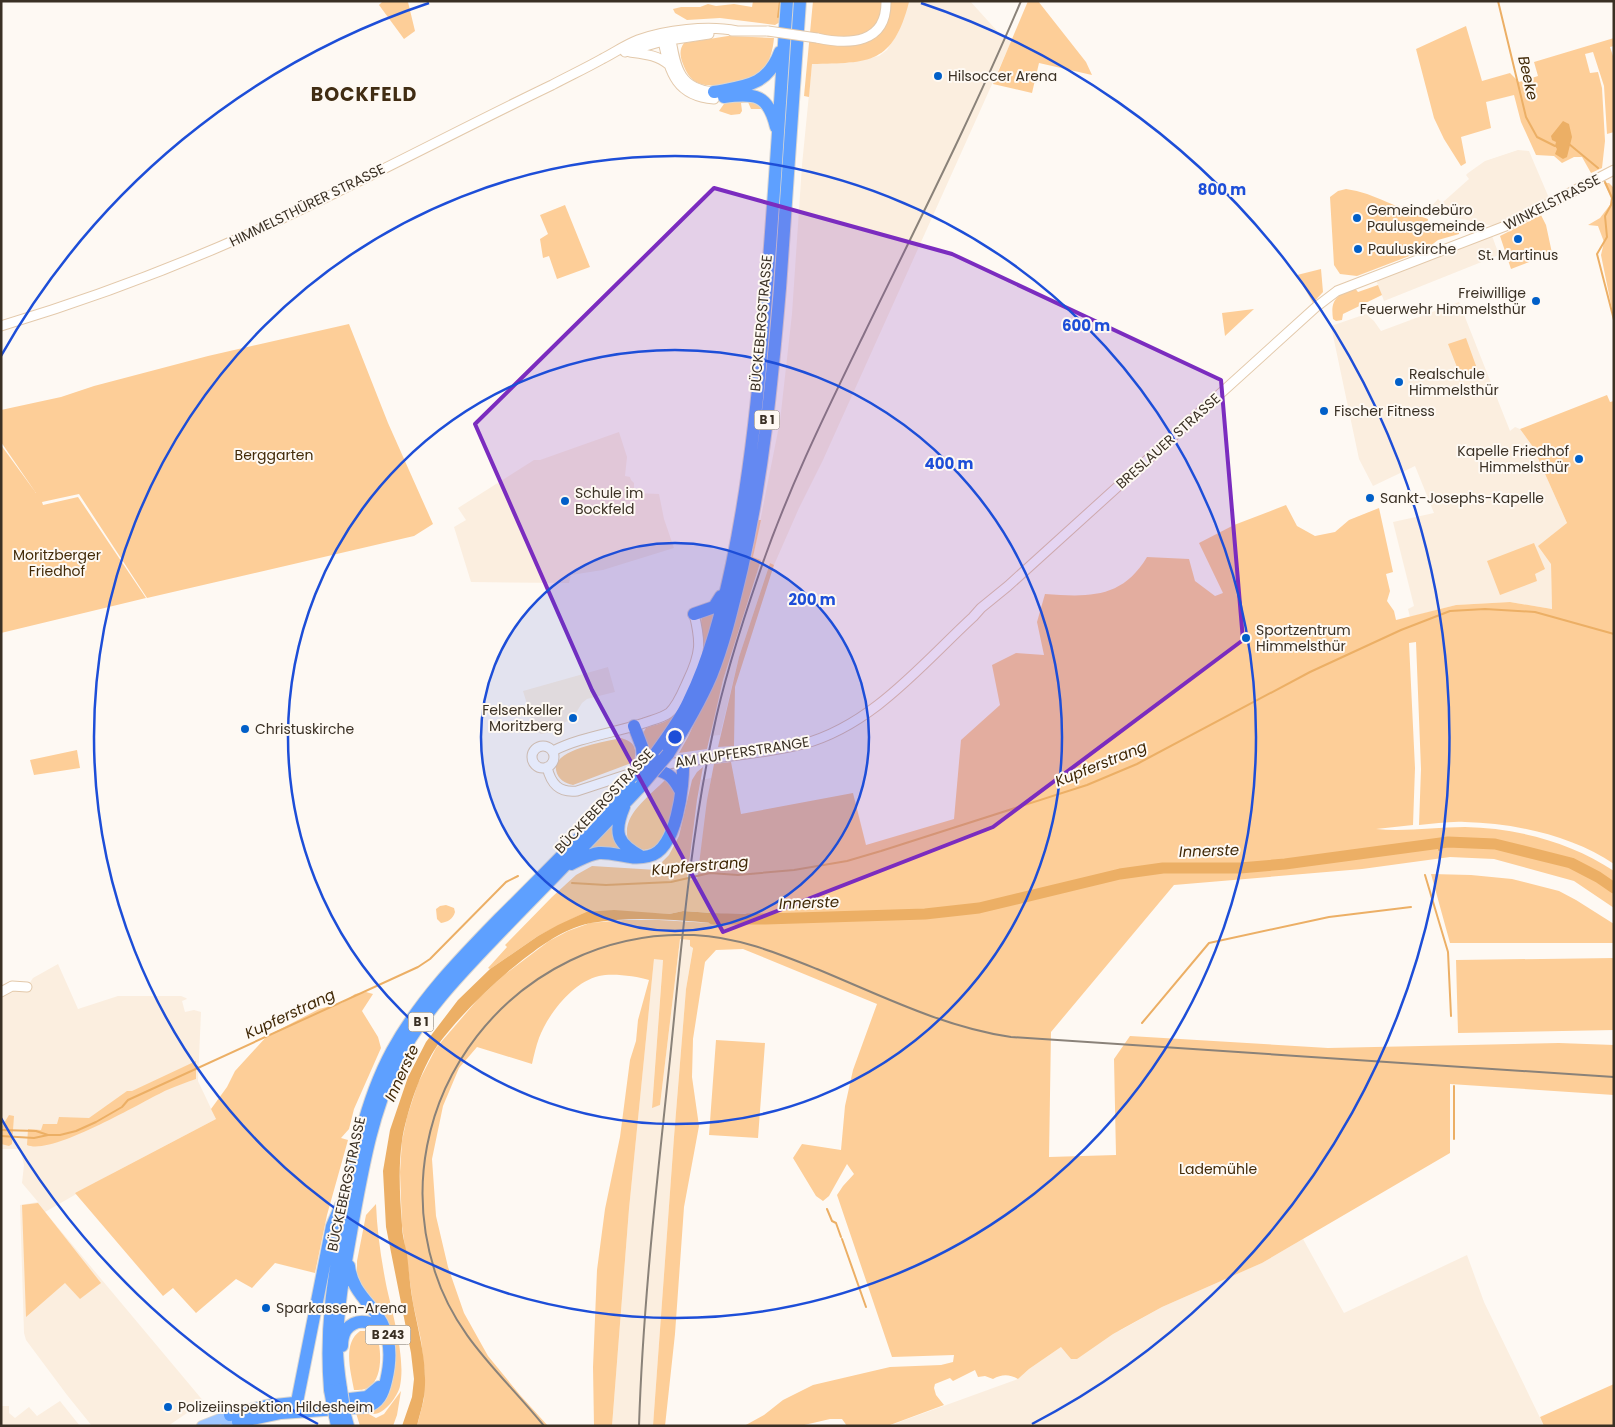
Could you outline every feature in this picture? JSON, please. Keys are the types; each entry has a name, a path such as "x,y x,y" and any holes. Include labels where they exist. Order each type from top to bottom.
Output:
{"highway":[{"name":"BÜCKEBERGSTRASSE","path":"335,1390 338,1320 347,1256 365,1156 376,1115 404,1050 428,1012 456,978 626,803 649,761 674,728 688,703 710,649 727,585 742,516 754,427 765,311 787,1"},
{"name":"BÜCKEBERGSTRASSE","path":"335,1390 328,1344 329,1316 335,1272 350,1185 367,1113 383,1070 408,1025 429,995 463,956 626,789 639,781 668,754 694,712 720,650 737,588 752,518 772,374 800,1"},
{"path":"799,15 804,1"},
{"path":"714,95 752,84 762,78 776,64 785,40"},
{"path":"714,95 746,95 760,99 772,110 778,136"},
{"path":"694,614 714,607 727,585"},
{"path":"634,726 649,761 674,779 680,790"},
{"path":"564,867 596,854 628,858 642,857 657,853 664,848 677,812 684,778 682,761"},
{"path":"626,803 619,822 619,836 626,847 642,857"},
{"path":"337,1358 344,1334 351,1326 366,1322 376,1325 380,1329 386,1343 386,1363 383,1379 375,1392 362,1398 298,1402 332,1226 350,1185"},
{"name":"B 243","path":"234,1422 281,1413 366,1407 375,1403 381,1396 390,1363 388,1334 376,1312 353,1284 350,1278 347,1256"},
{"name":"B 1","path":"335,1390 341,1421"},
{"name":"B 243","path":"234,1422 266,1406 298,1402"}],"main road":[{"name":"B 243","path":"202,1426 234,1422"}],"street":[{"name":"HIMMELSTHÜRER STRASSE","path":"1,326 52,311 135,282 252,232 636,41 651,36 721,28 849,42 865,38 882,22 886,1"},
{"name":"HIMMELSTHÜRER STRASSE","path":"603,59 667,40 736,30"},
{"path":"667,40 669,66"},
{"path":"667,40 678,70 683,78 694,88 714,95"},
{"path":"628,51 664,60 678,83 690,93 701,98 714,95"},
{"name":"WINKELSTRASSE","path":"1329,297 1343,288 1492,232 1613,170"},
{"name":"BRESLAUER STRASSE","path":"1004,590 1329,297"},
{"name":"AM KUPFERSTRANGE","path":"547,767 552,782 559,789 567,792 577,791 649,761 682,761 803,744 853,723 880,704 973,617 985,612 998,600 1004,590"},
{"path":"552,751 667,714 683,692 694,666 700,637 694,614"},
{"path":"542,746 548,747 552,751 554,759 547,767 540,767 534,762 532,756 542,746"},
{"path":"1,992 12,986 28,987"}],"highlighted area":[{"path":"714,188 952,254 1221,380 1243,640 993,827 723,932 592,690 475,424"}],"shaded area":[{"path":"909,1 970,1 998,32 1011,42 823,460 774,565 770,563 739,657 720,735 709,736 723,680 761,560 753,557 780,421 792,314 802,165 812,64 849,63 879,56 887,50 899,31"},
{"path":"1563,121 1569,124 1572,137 1567,157 1563,159 1555,154 1557,149 1555,146 1556,142 1552,140 1551,136"},
{"path":"1518,150 1529,151 1549,198 1544,202 1493,226 1427,211 1438,199 1442,203 1469,179 1466,175 1468,173 1485,161"},
{"path":"1491,233 1499,255 1384,301 1375,277"},
{"path":"1459,302 1510,431 1515,427 1520,429 1533,447 1567,523 1551,564 1552,609 1510,602 1456,605 1410,617 1408,609 1414,606 1393,522 1434,513 1415,466 1373,486 1359,459 1331,326 1366,314 1381,331"},
{"name":"Schule im Bockfeld","path":"619,432 627,457 625,476 630,477 634,483 634,493 659,494 664,519 674,548 603,570 571,575 569,583 471,582 454,527 466,520 458,508 534,460 540,460"},
{"path":"608,667 615,692 587,699 582,703 574,716 558,725 553,732 541,734 535,730 523,691"},
{"path":"711,778 697,880 687,879 701,780"},
{"path":"614,910 669,914 683,911 727,914 727,924 659,919 625,919 591,923 558,935 510,970 472,1006 437,1046 420,1079 404,1130 400,1162 400,1183 402,1232 423,1354 425,1390 417,1426 402,1426 412,1397 414,1379 411,1353 386,1227 383,1171 390,1130 408,1077 426,1042 458,1000 490,969 538,936 558,925 586,912"},
{"path":"680,939 690,940 693,947 686,989 653,1426 612,1426 629,1209 654,959 663,959 652,1107 660,1105"},
{"path":"58,964 78,1009 118,996 181,996 187,999 182,1001 185,1012 194,1010 201,1012 198,1081 216,1119 113,1173 45,1212 205,1403 168,1426 92,1426 26,1340 24,1333 20,1205 38,1202 22,1183 24,1165 20,1149 1,1149 1,992 27,987 33,978"},
{"path":"1303,1239 1344,1313 1467,1255 1484,1302 1544,1426 876,1426 891,1425 1018,1379 1061,1347 1121,1330 1162,1307 1262,1263"},
{"path":"60,1401 80,1426 1,1426 1,1406 9,1406 9,1413 15,1418 29,1407 37,1416"}],"green space":[{"path":"383,1 408,2 415,31 404,39 379,5"},
{"path":"753,1 781,1 780,22 775,25 720,18 687,20 675,13 673,9 700,7 708,4 716,6 734,4 752,7"},
{"path":"813,1 909,2 903,22 887,49 876,56 849,63 812,64 809,97 804,96"},
{"path":"1028,1 1038,1 1086,62 1092,75 1039,63 1032,93 993,84"},
{"path":"1466,26 1482,81 1510,73 1519,82 1538,76 1534,62 1614,38 1614,46 1610,47 1614,59 1614,132 1607,134 1604,86 1593,52 1585,54 1590,73 1598,72 1602,88 1605,141 1602,168 1591,173 1582,157 1574,157 1562,163 1554,156 1536,155 1521,122 1514,95 1486,102 1491,128 1461,137 1466,163 1461,166 1444,139 1434,118 1416,49"},
{"path":"728,36 774,38 771,56 765,67 752,78 739,81 709,85 696,82 687,72 681,58 684,43"},
{"path":"752,98 763,109 751,109 748,102 741,103 742,111 740,114 731,115 719,111 726,101"},
{"path":"1604,183 1609,183 1614,188 1614,319 1601,255 1604,242 1598,226 1588,225 1600,218 1613,201"},
{"path":"1346,189 1367,194 1428,219 1427,224 1459,231 1459,234 1438,240 1425,250 1357,276 1340,274 1334,265 1330,197 1338,191"},
{"path":"565,205 590,267 557,279 549,256 543,258 540,239 548,234 540,215"},
{"path":"1541,215 1546,225 1552,253 1511,269 1500,236"},
{"path":"1321,269 1323,292 1313,303 1297,275"},
{"path":"1378,285 1382,295 1343,314 1342,320 1336,321 1333,319 1332,312 1336,298 1354,287 1358,292"},
{"path":"1254,309 1225,336 1222,313"},
{"name":"Berggarten","path":"349,324 388,423 433,524 414,536 147,598 79,494 42,502 43,505 78,497 146,598 1,633 1,445 36,493 1,442 1,410 61,397 94,386 208,356"},
{"path":"1466,338 1479,374 1462,380 1448,344"},
{"name":"Lademühle","path":"1607,395 1610,402 1614,401 1614,864 1580,846 1523,828 1459,822 1419,825 1421,769 1416,642 1409,643 1415,768 1413,825 1376,829 1484,828 1523,834 1561,845 1580,852 1614,871 1614,908 1574,881 1494,859 1450,857 1362,869 1174,885 1051,1032 1049,1157 1116,1155 1114,1059 1130,1036 1328,1048 1559,1043 1614,1045 1614,1095 1450,1084 1450,1153 1262,1263 1162,1307 1113,1334 1077,1359 1071,1359 1061,1347 1018,1379 1006,1375 993,1379 985,1376 978,1377 975,1370 953,1381 950,1378 935,1384 934,1388 936,1395 944,1405 890,1425 847,1426 842,1419 830,1419 800,1426 744,1426 764,1415 783,1400 813,1385 890,1367 941,1365 953,1362 954,1355 892,1357 837,1195 854,1174 847,1164 829,1196 823,1201 816,1196 793,1158 802,1144 841,1150 845,1106 853,1070 877,1004 743,949 716,950 705,962 693,1039 692,1077 699,1126 684,1207 675,1334 665,1426 653,1426 686,989 693,948 690,946 690,940 680,939 660,1105 652,1108 663,960 654,959 629,1209 612,1426 594,1426 593,1367 597,1270 605,1209 620,1137 630,1060 649,980 631,976 610,975 589,979 571,992 555,1009 543,1029 532,1064 477,1047 459,1068 443,1106 432,1159 436,1216 448,1267 464,1313 488,1356 548,1426 417,1426 424,1399 425,1374 402,1226 400,1172 402,1141 407,1117 418,1083 436,1048 479,998 504,975 549,941 568,931 590,923 624,920 727,924 747,913 727,914 683,911 669,914 586,912 538,936 490,969 488,968 507,947 505,945 576,875 592,866 657,870 657,867 669,855 679,836 692,780 703,767 687,879 697,880 707,800 714,764 731,762 741,814 853,793 866,845 954,819 961,740 1000,705 992,665 1016,653 1044,655 1037,622 1045,594 1090,595 1115,588 1127,581 1147,557 1189,559 1195,581 1215,596 1223,593 1199,543 1234,525 1286,505 1297,526 1315,536 1335,532 1349,520 1379,508 1393,572 1386,574 1390,591 1387,601 1394,611 1396,620 1456,605 1510,602 1552,609 1551,564 1538,546 1567,523 1533,447 1520,429"},
{"path":"757,520 761,520 753,557 761,560 723,680 707,749 679,753 715,678"},
{"path":"1534,543 1545,569 1535,574 1537,581 1500,595 1487,561"},
{"path":"770,563 774,565 735,687 734,746 718,747 739,657"},
{"path":"720,605 695,683 681,712 667,734 649,757 647,757 643,738 644,731 646,728 668,720 685,698 695,678 703,651 702,616 716,611"},
{"path":"621,738 629,741 634,746 634,762 573,785 560,779 558,776 556,770 557,763 571,752 593,744"},
{"path":"77,750 80,768 34,775 30,760"},
{"path":"666,779 677,793 672,814 664,834 656,847 644,850 631,846 627,836 627,827 631,818 643,801"},
{"path":"615,822 629,853 583,855"},
{"path":"1431,874 1512,879 1559,891 1614,924 1614,943 1450,943"},
{"path":"446,905 454,908 455,912 450,920 441,923 437,919 436,909"},
{"path":"1614,958 1614,1030 1458,1033 1456,960"},
{"path":"366,992 373,994 362,1011 378,1037 381,1048 354,1109 349,1129 341,1138 348,1140 327,1215 315,1273 275,1263 252,1288 236,1279 196,1313 173,1288 163,1296 75,1193 216,1119 211,1109 227,1087 235,1071 267,1036 319,1009 342,1003 355,994"},
{"path":"716,1040 765,1043 758,1138 709,1135"},
{"path":"196,1061 196,1079 167,1090 75,1136 56,1143 39,1146 27,1145 28,1129 41,1130 43,1124 57,1124 59,1117 89,1118 127,1091 132,1091"},
{"path":"9,1115 14,1116 12,1144 9,1146 1,1144 1,1128"},
{"path":"38,1203 101,1283 80,1299 65,1283 26,1317 22,1205"},
{"path":"376,1204 386,1284 398,1335 401,1374 399,1390 393,1400 382,1411 373,1414 371,1411 383,1403 389,1390 386,1318 377,1304 359,1284 357,1261 366,1215"},
{"path":"360,1331 369,1331 376,1335 380,1362 374,1383 366,1389 354,1390 349,1351 354,1337"},
{"path":"1614,1384 1614,1426 1544,1426 1540,1417"},
{"path":"401,1391 393,1426 360,1426 356,1413 367,1413 376,1418 384,1414"}],"waterway":[{"path":"778,17 780,1"},
{"name":"Beeke","path":"1498,1 1526,117 1537,137 1555,146"},
{"name":"Beeke","path":"1569,144 1598,168"},
{"name":"Beeke","path":"1605,182 1612,198 1611,205 1605,216 1607,237 1597,254 1614,320"},
{"name":"Kupferstrang","path":"572,883 606,885 671,882 710,873 738,875 794,870 847,861 881,851 1087,785 1137,764 1310,672 1401,630 1450,611 1485,609 1535,612 1614,634"},
{"name":"Innerste","path":"713,919 925,914 979,908 1120,874 1163,868 1240,868 1285,864 1448,842 1495,844 1571,863 1614,888"},
{"name":"Innerste","path":"1439,850 1440,843"},
{"path":"1425,875 1448,952 1451,1016"},
{"name":"Kupferstrang","path":"1,1136 34,1138 76,1131 122,1107 128,1100 418,967 430,959 506,882 518,876"},
{"path":"1142,1023 1209,943 1329,917 1411,907"},
{"path":"1454,1086 1454,1139"},
{"name":"Kupferstrang","path":"1,1130 36,1131 48,1135"},
{"path":"827,1209 832,1221 836,1223 841,1237"},
{"path":"842,1239 866,1307"}],"railway":[{"path":"639,1426 651,1242 687,895 698,813 722,692 739,633 782,512 808,452 925,210 1021,1"},
{"path":"544,1426 468,1336 455,1317 444,1295 435,1272 423,1208 427,1146 446,1088 477,1036 519,993 570,961 629,940 694,935 742,942 787,957 936,1018 961,1026 1011,1037 1614,1077"}],"place":[{"name":"Hilsoccer Arena","path":"938,76"},
{"name":"Gemeindebüro Paulusgemeinde","path":"1357,218"},
{"name":"St. Martinus","path":"1518,239"},
{"name":"Pauluskirche","path":"1358,249"},
{"name":"Freiwillige Feuerwehr Himmelsthür","path":"1536,301"},
{"name":"Realschule Himmelsthür","path":"1399,382"},
{"name":"Fischer Fitness","path":"1324,411"},
{"name":"Kapelle Friedhof Himmelsthür","path":"1579,459"},
{"name":"Sankt-Josephs-Kapelle","path":"1370,498"},
{"name":"Schule im Bockfeld","path":"565,501"},
{"name":"Sportzentrum Himmelsthür","path":"1246,638"},
{"name":"Felsenkeller Moritzberg","path":"573,718"},
{"name":"Christuskirche","path":"245,729"},
{"name":"Sparkassen-Arena","path":"266,1308"},
{"name":"Polizeiinspektion Hildesheim","path":"168,1407"}],"district":[{"name":"BOCKFELD","path":"364,94"}],"park label":[{"name":"Moritzberger Friedhof","path":"57,564"}]}
